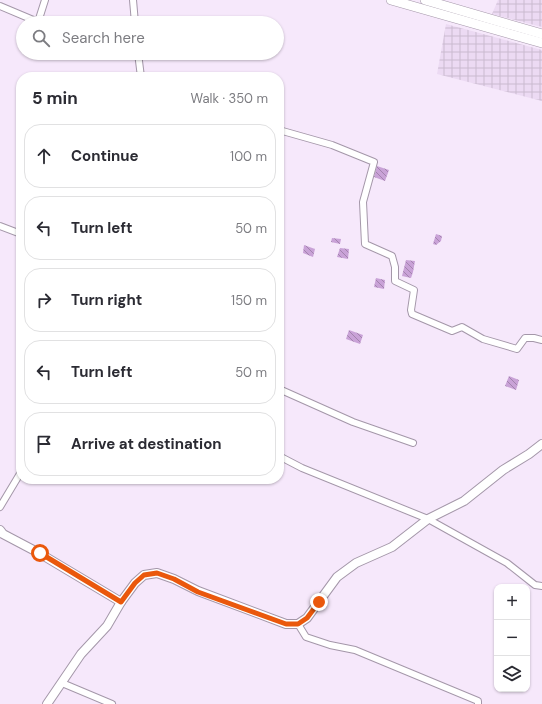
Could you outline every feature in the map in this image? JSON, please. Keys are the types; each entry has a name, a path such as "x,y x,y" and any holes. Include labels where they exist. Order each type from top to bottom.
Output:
{"main road":[{"path":"391,0 542,43"},
{"path":"425,0 542,34"}],"street":[{"path":"40,16 45,0"},
{"path":"133,0 135,16"},
{"path":"0,6 24,16"},
{"path":"139,60 140,72"},
{"path":"284,131 332,145 374,162 363,202 365,244 392,256 395,267 395,281 414,290 411,310 412,314 452,331 462,327 483,339 517,349 525,338 542,340"},
{"path":"0,226 16,232"},
{"path":"284,391 353,422 413,443"},
{"path":"47,704 81,654 107,626 121,602 135,583 144,575 157,573 174,579 198,592 286,624 298,624 307,618 338,577 356,563 392,547 428,520 464,501 503,470 542,444"},
{"path":"284,458 428,520 507,563 535,585 542,586"},
{"path":"0,507 16,480"},
{"path":"0,530 3,534 40,553 121,602"},
{"path":"298,624 306,637 330,645 355,650 478,701 478,704"},
{"path":"62,683 112,704"}],"shaded area":[{"path":"498,0 542,0 542,27 492,14"},
{"path":"446,24 542,50 542,101 437,74"}],"building":[{"path":"377,166 389,170 385,181 374,177"},
{"path":"436,234 442,236 441,241 436,245 433,244"},
{"path":"332,238 341,239 340,244 331,242"},
{"path":"304,245 315,249 313,257 303,253"},
{"path":"340,248 349,249 348,259 337,257"},
{"path":"406,260 415,261 411,278 402,276"},
{"path":"376,278 385,280 384,289 374,287"},
{"path":"349,330 363,335 360,344 346,339"},
{"path":"509,376 519,380 516,390 505,386"}],"route":[{"path":"40,553 121,602 135,583 144,575 157,573 174,579 198,592 286,624 298,624 307,618 319,602"}]}
